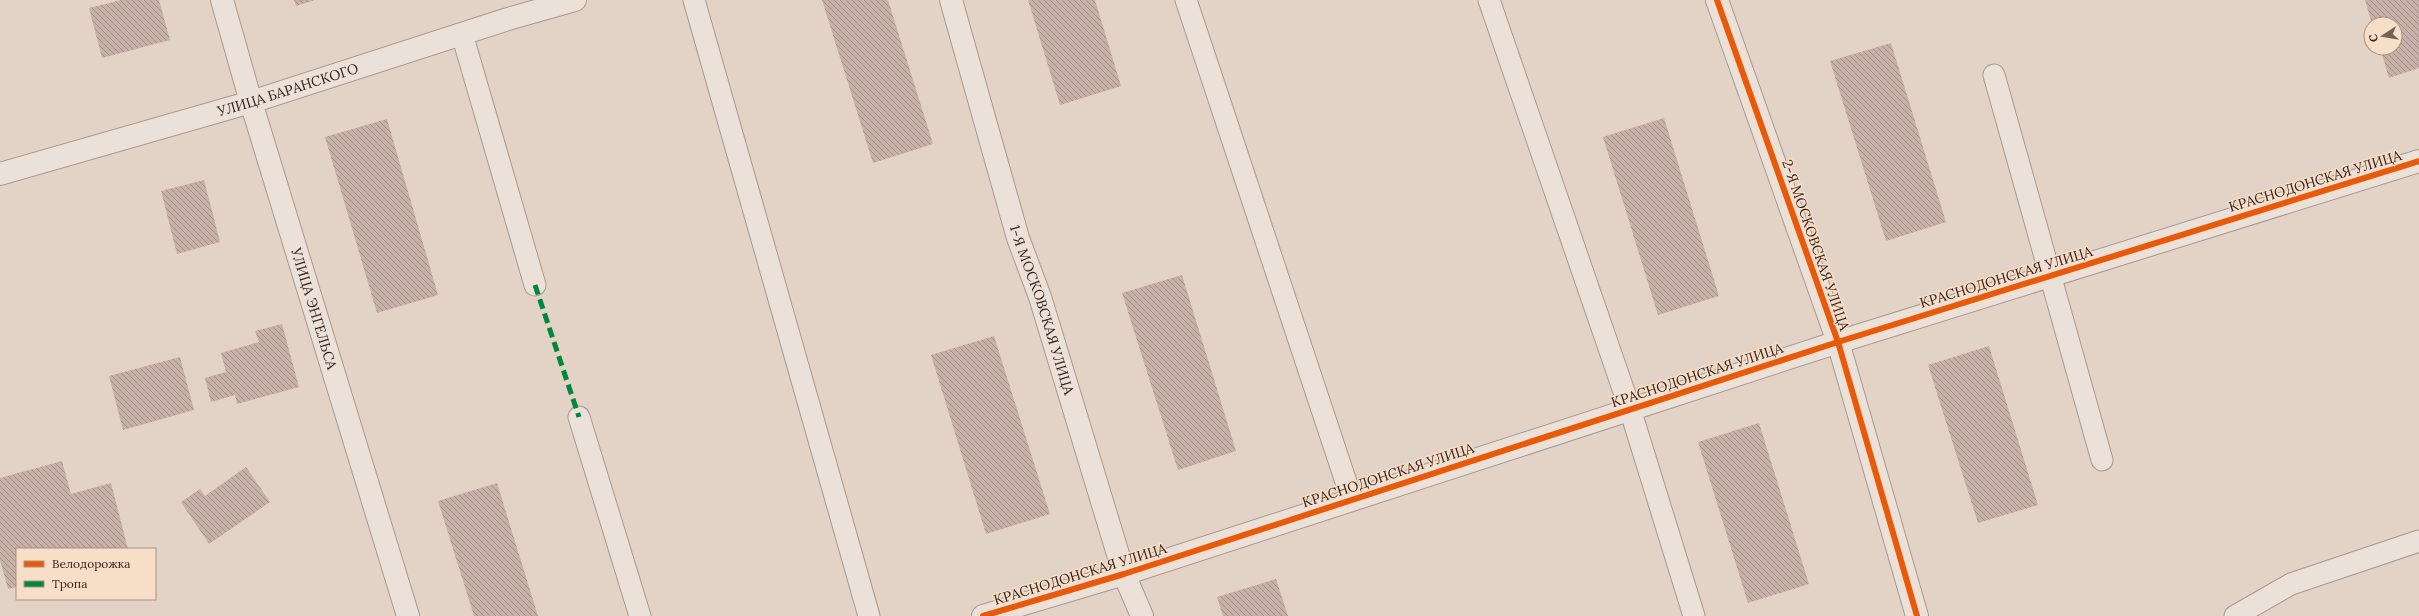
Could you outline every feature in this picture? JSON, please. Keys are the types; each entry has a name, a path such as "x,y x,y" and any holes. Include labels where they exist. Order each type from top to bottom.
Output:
{"street":[{"name":"УЛИЦА ЭНГЕЛЬСА","path":"222,0 251,102 408,616"},
{"name":"УЛИЦА БАРАНСКОГО","path":"0,174 251,102 462,34 575,0"},
{"name":"1-Я МОСКОВСКАЯ УЛИЦА","path":"951,0 1018,238 1040,297 1124,574 1142,616"},
{"name":"2-Я МОСКОВСКАЯ УЛИЦА","path":"1717,0 1838,342 1917,616"},
{"name":"КРАСНОДОНСКАЯ УЛИЦА","path":"983,616 1124,574 1838,342 2419,161"}],"lane":[{"path":"694,0 869,616"},
{"path":"1186,0 1352,500"},
{"path":"1489,0 1630,409 1694,616"},
{"path":"462,34 536,284"},
{"path":"1994,75 2102,460"},
{"path":"579,417 640,616"},
{"path":"2235,616 2291,584 2419,541"}],"building":[{"path":"121,0 159,0 170,40 102,58 89,8"},
{"path":"294,0 315,0 296,6"},
{"path":"822,0 888,0 933,144 873,163"},
{"path":"1028,0 1095,0 1121,86 1060,105"},
{"path":"2365,0 2419,0 2419,68 2389,78 2382,56 2403,56 2403,16 2370,16"},
{"path":"1891,43 1946,222 1886,241 1830,61"},
{"path":"1664,118 1719,296 1658,315 1603,137"},
{"path":"387,119 438,295 377,313 325,137"},
{"path":"204,180 220,242 177,254 161,191"},
{"path":"1182,275 1236,451 1178,470 1122,293"},
{"path":"282,324 299,387 237,404 235,395 211,402 205,378 226,372 221,353 259,342 255,331"},
{"path":"994,336 1050,514 986,534 931,355"},
{"path":"1989,346 2038,505 1978,523 1928,365"},
{"path":"180,357 194,410 123,430 109,376"},
{"path":"1759,423 1809,584 1748,603 1698,442"},
{"path":"62,461 71,494 111,483 128,548 16,548 16,587 8,589 0,560 0,478"},
{"path":"246,467 270,502 209,544 181,502 200,489 205,496"},
{"path":"497,483 538,616 474,616 438,501"},
{"path":"1276,579 1288,616 1223,616 1217,597"}],"marked path":[{"path":"535,285 579,417"}],"cycle path":[{"path":"1717,0 1838,342 1917,616"},
{"path":"983,616 1124,574 1838,342 2419,161"}]}
